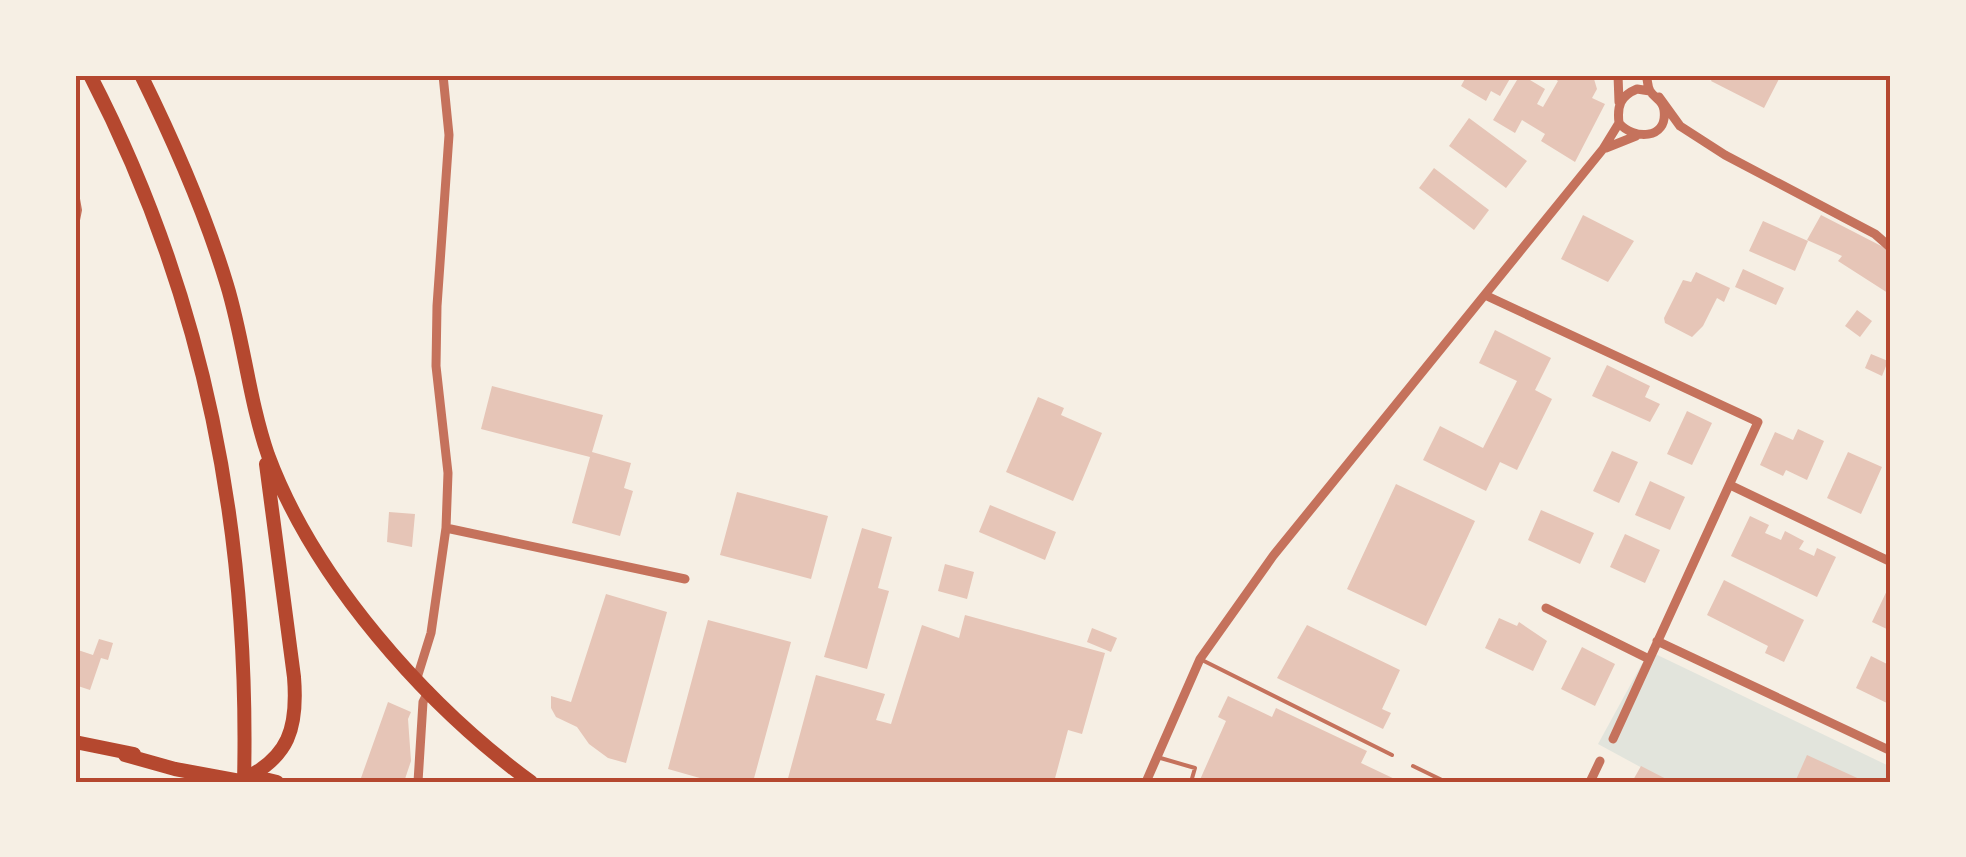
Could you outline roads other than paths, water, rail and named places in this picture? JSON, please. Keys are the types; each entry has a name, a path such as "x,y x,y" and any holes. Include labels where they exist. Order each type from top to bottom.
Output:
{"main road":[{"path":"90,75 158,224 205,382 231,510 251,780"},
{"path":"125,756 230,780 251,780 288,740 296,712 264,443 237,322 214,244 177,149 142,75"},
{"path":"264,443 314,546 363,615 456,720 531,782"},
{"path":"75,742 251,780 277,782"},
{"path":"107,750 196,782"}],"street":[{"path":"417,678 430,632 446,528 448,473 436,366 436,306 449,135 443,75"},
{"path":"1619,75 1638,89 1655,94 1680,126 1724,155 1875,234 1891,248"},
{"path":"1146,782 1200,660 1272,556 1604,149 1619,123 1619,75"},
{"path":"1617,110 1628,93 1638,89 1643,75"},
{"path":"1643,75 1664,108 1664,120 1657,130"},
{"path":"1619,123 1636,136"},
{"path":"1604,149 1636,136 1647,136 1667,125 1680,126"},
{"path":"1487,296 1758,422 1613,739"},
{"path":"1730,485 1891,562"},
{"path":"446,528 685,579"},
{"path":"1546,608 1650,658"},
{"path":"1657,641 1891,751"},
{"path":"418,782 422,702 429,690"},
{"path":"1590,782 1600,760"}],"lane":[{"path":"75,182 80,210 75,235"},
{"path":"1200,660 1392,755"},
{"path":"1157,757 1195,768 1191,782"},
{"path":"1414,766 1446,782"}]}
